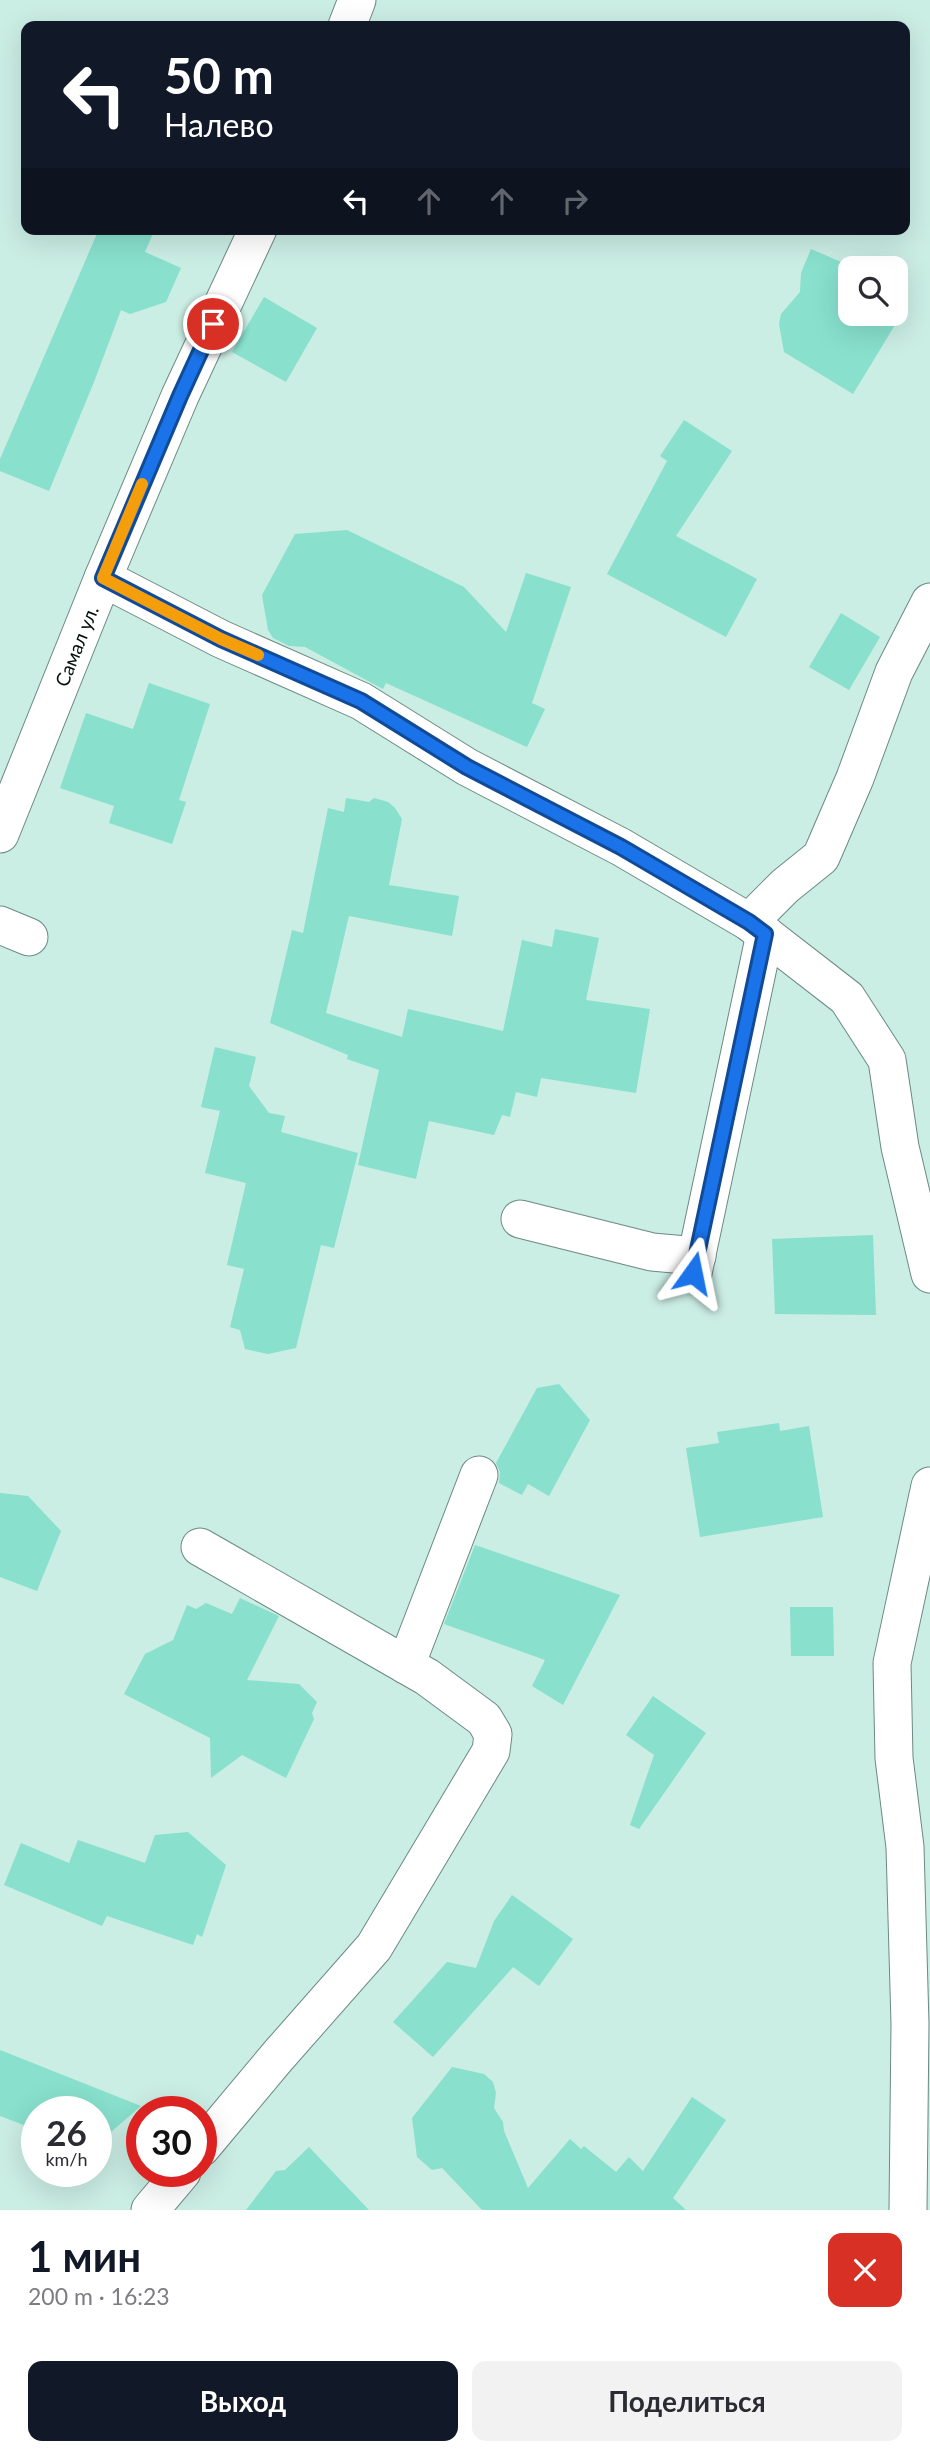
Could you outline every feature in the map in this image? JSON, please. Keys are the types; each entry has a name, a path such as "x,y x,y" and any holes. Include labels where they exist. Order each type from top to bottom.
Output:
{"street":[{"path":"349,21 357,0"},
{"name":"Самал ул.","path":"0,834 180,396 255,235"},
{"path":"103,578 221,639 361,701 467,767 621,847 757,928 847,998 887,1060 900,1147 930,1274"},
{"path":"520,1219 695,1265 757,928 785,886 821,857 855,778 894,672 930,602"},
{"path":"406,1665 479,1475"},
{"path":"908,2210 910,2024 905,1847 894,1758 892,1663 930,1486"},
{"path":"200,1547 428,1677 484,1719 493,1734 491,1751 374,1947 217,2129"},
{"path":"150,2210 169,2187"}],"building":[{"path":"96,235 152,235 145,252 181,268 166,302 130,314 121,310 49,491 0,471 0,459"},
{"path":"811,249 838,261 838,326 894,326 853,394 784,352 779,324 781,314 800,292 801,273"},
{"path":"264,297 317,328 286,382 232,352"},
{"path":"684,420 732,451 676,536 757,579 726,637 607,574 667,461 660,456"},
{"path":"347,530 464,587 506,632 526,573 571,587 532,703 545,709 527,747 386,683 383,689 305,647 289,646 273,638 268,630 262,595 295,534"},
{"path":"841,613 880,637 849,690 809,667"},
{"path":"149,683 210,704 179,800 186,802 172,844 109,823 114,806 60,788 86,713 133,729"},
{"path":"346,798 369,802 374,798 388,802 402,819 389,885 459,896 452,936 349,916 326,1013 402,1037 408,1009 503,1031 522,940 552,947 555,929 599,938 586,1000 650,1009 636,1093 541,1078 537,1097 516,1092 510,1117 502,1115 494,1135 429,1121 416,1179 358,1165 379,1070 347,1059 348,1055 270,1023 292,930 303,933 328,808 344,812"},
{"path":"215,1047 256,1057 249,1086 269,1113 285,1116 281,1132 358,1153 334,1248 321,1245 296,1348 268,1354 245,1349 240,1330 230,1327 244,1269 227,1265 246,1183 205,1173 220,1111 201,1107"},
{"path":"873,1235 876,1315 775,1314 772,1239"},
{"path":"559,1384 590,1420 549,1496 528,1484 522,1495 499,1483 500,1472 496,1463 537,1388"},
{"path":"779,1423 780,1431 809,1426 823,1517 700,1537 686,1448 719,1443 717,1432"},
{"path":"0,1493 28,1496 61,1531 37,1591 0,1577"},
{"path":"475,1545 620,1595 563,1705 532,1686 545,1660 444,1624"},
{"path":"240,1598 279,1616 247,1680 299,1684 317,1702 312,1713 314,1719 286,1778 242,1755 211,1778 210,1738 124,1694 145,1654 173,1640 187,1605 196,1609 206,1603 232,1614"},
{"path":"790,1607 833,1607 834,1656 791,1656"},
{"path":"653,1696 706,1733 639,1829 630,1825 654,1755 626,1735"},
{"path":"188,1832 226,1865 202,1937 197,1934 193,1945 107,1916 102,1926 4,1885 21,1843 69,1863 78,1840 145,1863 155,1835"},
{"path":"512,1895 573,1939 539,1986 513,1967 433,2057 393,2022 447,1962 476,1968 494,1921"},
{"path":"0,2050 126,2100 126,2119 112,2131 112,2096 21,2096 21,2124 0,2116"},
{"path":"452,2067 484,2074 493,2082 496,2093 494,2108 503,2122 504,2131 528,2188 570,2139 581,2149 584,2146 616,2172 629,2157 643,2171 692,2097 726,2120 673,2198 686,2210 482,2210 442,2168 432,2170 417,2157 412,2118"},
{"path":"309,2147 369,2210 246,2210 276,2171 285,2170"}],"slow traffic":[{"path":"142,484 103,578 221,639 258,655"}],"route":[{"path":"213,324 103,578 221,639 361,701 467,767 621,847 765,934 693,1273"}]}
